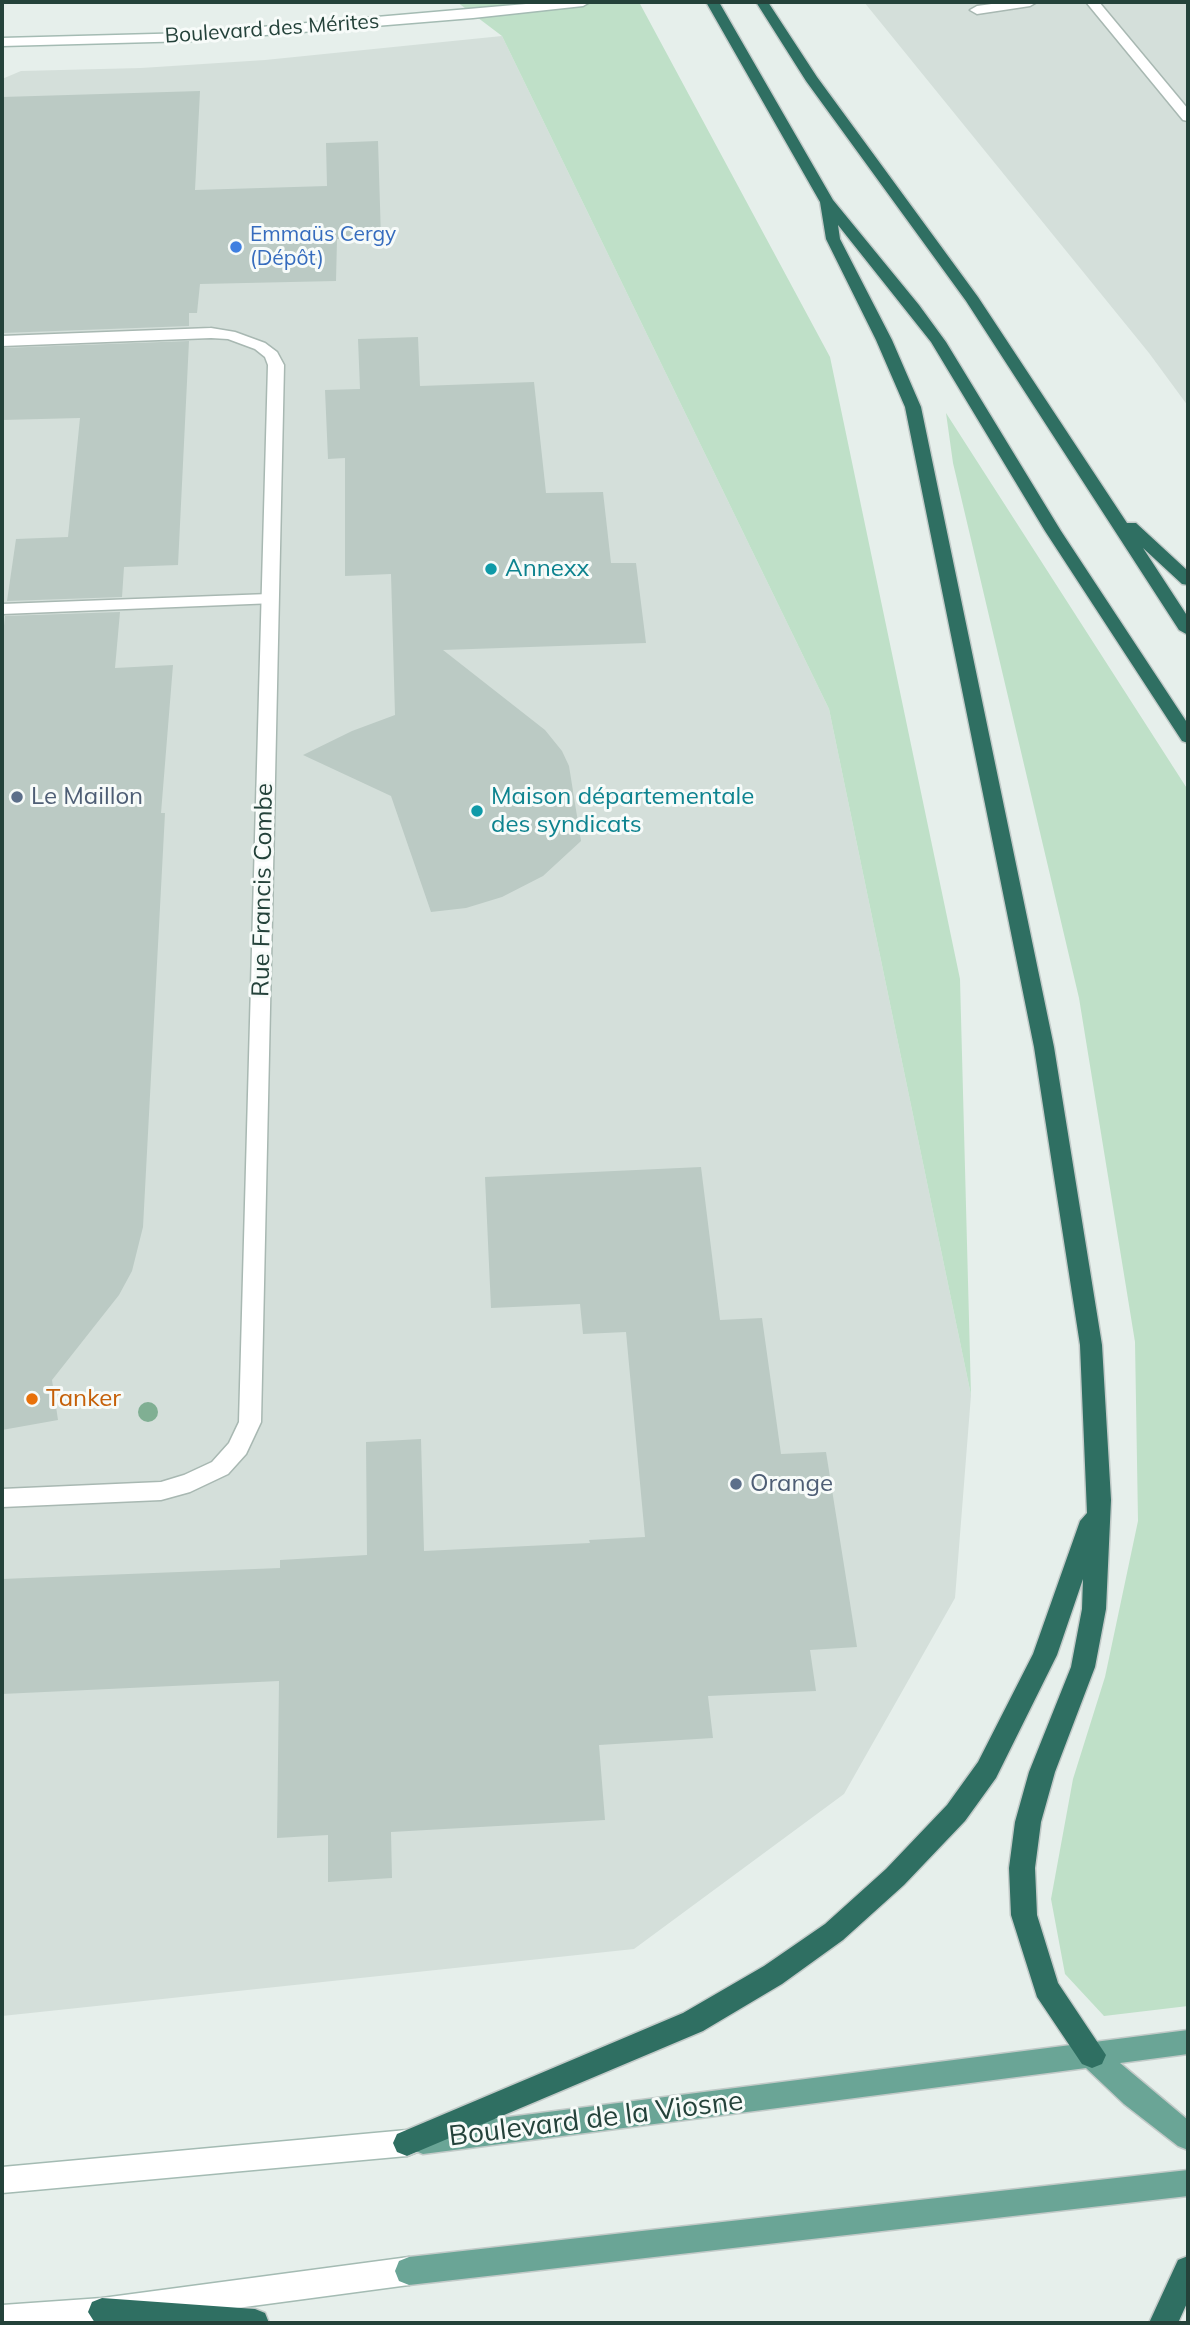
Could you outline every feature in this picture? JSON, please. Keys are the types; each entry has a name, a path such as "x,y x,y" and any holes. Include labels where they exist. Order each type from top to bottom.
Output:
{"highway":[{"path":"763,3 811,78 973,300 1188,630"},
{"path":"714,4 827,202 915,308 938,342 1054,531 1188,737"},
{"path":"827,202 833,239 884,340 913,407 1044,1047 1091,1345 1099,1500 1094,1609 1083,1667 1042,1772 1028,1822 1022,1868 1024,1915 1046,1988 1092,2055"},
{"path":"1106,505 1188,580"},
{"path":"407,2143 693,2022 773,1975 834,1932 895,1877 956,1813 987,1770 1045,1655 1099,1500"},
{"path":"1163,2323 1188,2270"},
{"path":"102,2312 255,2323"}],"main road":[{"name":"Boulevard de la Viosne","path":"407,2143 1188,2042"},
{"path":"1092,2055 1134,2095 1188,2137"},
{"path":"409,2272 1188,2183"}],"street":[{"name":"Boulevard des Mérites","path":"2,42 192,37 473,14 583,2"},
{"path":"977,10 1030,2"},
{"path":"1092,2 1188,117"},
{"name":"Rue Francis Combe","path":"2,341 211,333 246,340 272,355 276,365 250,1422 238,1448 220,1468 190,1483 161,1491 2,1498"},
{"path":"2,609 269,599"},
{"name":"Boulevard de la Viosne","path":"2,2180 407,2143"},
{"path":"2,2319 102,2312 409,2272"}],"shaded area":[{"path":"864,2 1188,2 1188,406 1149,353"},
{"path":"502,36 829,709 971,1395 955,1598 844,1794 634,1949 2,2016 2,79 21,71 141,68 265,60"}],"green space":[{"path":"457,2 639,2 830,357 960,979 971,1395 829,709 502,36"},
{"path":"946,413 1188,790 1188,2006 1104,2016 1065,1974 1051,1899 1073,1779 1105,1677 1138,1521 1135,1342 1079,998 953,463"}],"building":[{"path":"200,91 195,190 327,186 326,143 378,141 381,238 337,239 336,281 200,284 197,313 189,313 189,326 2,333 2,97"},
{"path":"418,337 420,386 534,382 546,493 603,492 611,563 636,563 646,643 443,650 545,730 562,751 569,766 581,841 543,876 502,897 466,908 431,912 391,796 303,755 352,731 395,715 391,574 345,576 345,458 328,459 325,390 360,389 358,339"},
{"path":"189,341 178,565 124,567 122,597 7,601 16,539 68,537 80,418 2,420 2,348"},
{"path":"120,612 115,668 173,665 161,813 165,813 143,1227 132,1271 119,1295 52,1380 58,1420 2,1430 2,645 5,616"},
{"name":"Orange","path":"701,1167 720,1320 762,1318 781,1454 826,1452 857,1647 810,1650 816,1691 708,1696 713,1738 599,1745 605,1820 391,1832 392,1878 328,1882 328,1835 277,1838 279,1681 2,1694 2,1579 280,1568 280,1560 367,1555 366,1442 421,1439 424,1551 590,1543 589,1540 645,1537 626,1332 583,1334 580,1304 491,1308 485,1177"}],"place":[{"name":"Emmaüs Cergy (Dépôt)","path":"236,247"},
{"name":"Annexx","path":"491,569"},
{"name":"Le Maillon","path":"17,797"},
{"name":"Maison départementale des syndicats","path":"477,811"},
{"name":"Tanker","path":"32,1399"},
{"name":"Orange","path":"736,1484"}]}
